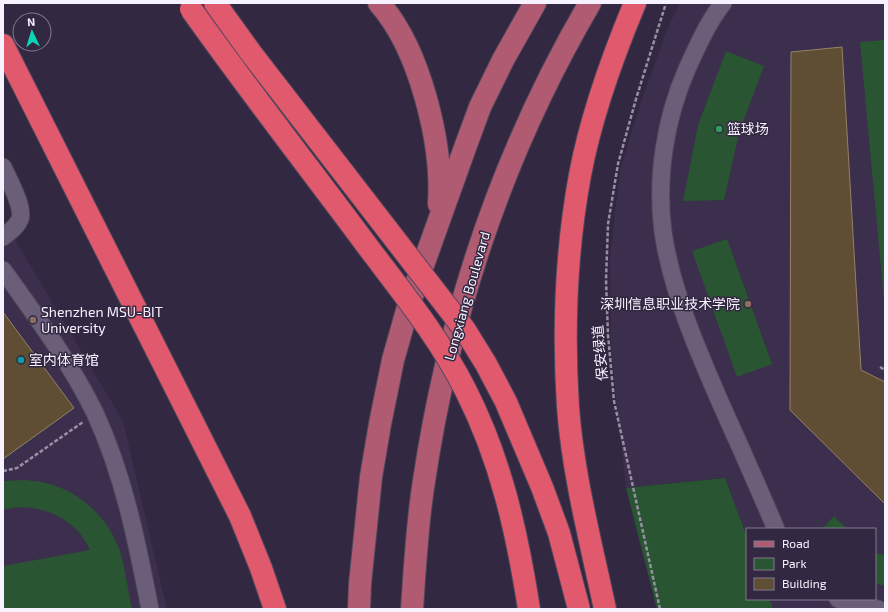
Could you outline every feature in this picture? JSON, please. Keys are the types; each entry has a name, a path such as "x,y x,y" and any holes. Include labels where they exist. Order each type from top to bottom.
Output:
{"highway":[{"path":"215,3 251,53 465,330 486,364 506,402 542,486 559,532 579,609"},
{"path":"605,609 584,511 573,450 568,408 566,289 572,228 580,174 604,84 619,41 635,3"},
{"path":"190,6 237,74 312,171 428,327 447,355 485,434 500,474 514,523 529,609"},
{"path":"3,45 240,516 261,568 275,609"}],"main road":[{"path":"379,3 385,9 410,54 430,112 439,170 440,195 435,233"},
{"path":"359,609 360,584 371,477 380,424 394,360 408,307 480,108 503,60 535,3"},
{"name":"Longxiang Boulevard","path":"412,609 416,547 424,482 435,417 449,353 466,288 487,225 526,127 552,71 590,3"}],"street":[{"path":"723,3 697,47 680,86 670,121 663,156 661,195 663,232 683,311 702,360 776,528"},
{"path":"3,167 21,212 20,220 14,228 3,237"},
{"path":"3,270 63,356 94,413 126,497 134,528 150,609"},
{"path":"841,600 862,608 878,609"}],"path":[{"name":"保安绿道","path":"660,609 614,401 608,335 606,280 608,224 618,164 636,99 666,3"},
{"path":"880,367 885,370"},
{"path":"3,471 17,468 94,413"}],"shaded area":[{"name":"深圳信息职业技术学院","path":"680,3 885,3 885,609 773,609 770,600 876,600 876,528 746,528 746,534 725,478 626,488 611,351 610,257 620,170 642,99 668,27"},
{"name":"Shenzhen MSU-BIT University","path":"3,220 123,421 167,609 3,609"}],"green space":[{"path":"885,40 885,311 860,42"},
{"name":"篮球场","path":"726,51 764,66 739,133 724,200 683,201 698,125"},
{"path":"727,239 772,364 737,377 692,251"},
{"path":"725,478 746,534 746,600 770,600 773,609 657,609 626,488"},
{"path":"24,480 45,483 71,493 93,509 102,519 110,530 121,555 132,609 3,609 3,566 90,550 85,540 71,524 53,514 44,510 23,507 3,510 3,481"},
{"path":"834,516 846,528 823,528"},
{"path":"876,553 885,555 885,586 876,583"}],"building":[{"path":"842,47 861,370 885,382 885,504 790,410 791,52"},
{"name":"室内体育馆","path":"3,312 74,408 3,459"}],"place":[{"name":"篮球场","path":"719,129"},
{"name":"深圳信息职业技术学院","path":"748,304"},
{"name":"Shenzhen MSU-BIT University","path":"33,320"},
{"name":"室内体育馆","path":"21,360"}]}
